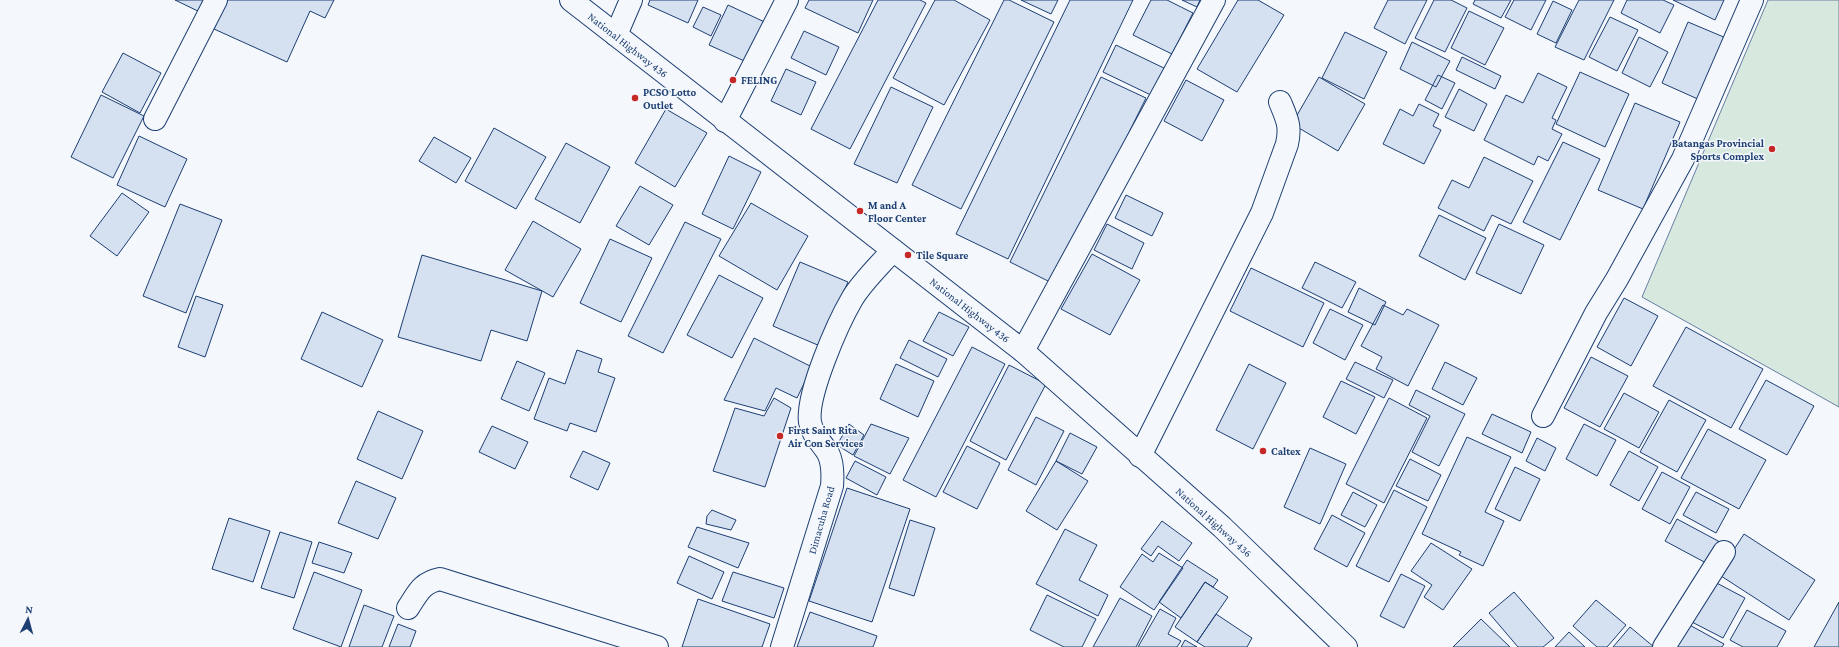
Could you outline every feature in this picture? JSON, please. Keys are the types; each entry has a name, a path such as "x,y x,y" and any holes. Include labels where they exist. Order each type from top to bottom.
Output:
{"street":[{"path":"155,119 216,0"},
{"name":"National Highway 436","path":"570,0 1023,351 1222,527 1346,647"},
{"path":"616,35 631,0"},
{"path":"725,121 787,0"},
{"path":"1023,351 1214,0"},
{"path":"1543,416 1596,313 1617,279 1683,159 1752,0"},
{"path":"1140,456 1262,213 1288,144 1290,134 1289,123 1280,102"},
{"name":"Dimacuha Road","path":"782,647 832,486 832,464 828,453 813,434 810,420 810,405 814,389 826,355 852,298 893,250"},
{"path":"1664,647 1724,552"},
{"path":"408,608 422,587 429,581 440,579 657,647"}],"shaded area":[{"name":"Batangas Provincial Sports Complex","path":"1768,0 1839,0 1839,407 1642,297"}],"building":[{"path":"175,0 210,0 204,14"},
{"path":"227,0 334,0 325,18 310,11 287,62 214,29"},
{"path":"650,0 698,0 688,23 648,5"},
{"path":"809,0 873,0 858,33 805,8"},
{"path":"878,0 920,0 926,3 850,149 811,129"},
{"path":"935,0 954,0 990,20 944,105 893,78"},
{"path":"1004,0 1009,0 1054,22 961,209 912,185"},
{"path":"1021,0 1058,0 1051,14"},
{"path":"1070,0 1133,0 1008,259 956,234"},
{"path":"1151,0 1167,0 1193,13 1172,54 1133,35"},
{"path":"1182,0 1200,0 1197,7"},
{"path":"1238,0 1258,0 1284,15 1237,92 1197,69"},
{"path":"1388,0 1427,0 1405,44 1374,28"},
{"path":"1434,0 1451,0 1467,8 1445,52 1415,38"},
{"path":"1475,0 1511,0 1501,18 1473,4"},
{"path":"1514,0 1546,0 1531,30 1505,17"},
{"path":"1579,0 1614,0 1584,60 1555,47"},
{"path":"1627,0 1663,0 1674,5 1660,33 1621,13"},
{"path":"1673,0 1724,0 1715,20"},
{"path":"1553,1 1572,10 1556,43 1537,34"},
{"path":"728,5 769,24 751,64 709,45"},
{"path":"703,7 721,15 711,36 693,27"},
{"path":"1469,11 1504,28 1485,65 1451,48"},
{"path":"1610,17 1638,30 1617,71 1589,57"},
{"path":"1688,22 1726,38 1700,100 1662,83"},
{"path":"804,31 839,47 826,75 791,58"},
{"path":"1345,32 1387,52 1364,99 1322,78"},
{"path":"1639,37 1668,52 1650,87 1622,73"},
{"path":"1412,42 1450,61 1436,87 1400,69"},
{"path":"1116,45 1168,70 1155,97 1103,72"},
{"path":"123,53 161,73 140,113 102,92"},
{"path":"1462,57 1501,76 1495,89 1456,70"},
{"path":"786,69 816,82 801,115 771,101"},
{"path":"1580,72 1629,94 1605,147 1556,124"},
{"path":"1538,73 1567,87 1552,118 1556,120 1552,129 1562,134 1548,161 1538,156 1534,165 1484,140 1506,95 1523,103"},
{"path":"1438,75 1455,83 1442,109 1425,100"},
{"path":"1101,77 1146,98 1054,284 1010,262"},
{"path":"1319,77 1365,104 1338,151 1292,124"},
{"path":"1186,80 1224,100 1202,141 1164,121"},
{"path":"891,87 933,107 897,183 854,164"},
{"path":"1459,89 1487,104 1474,131 1445,117"},
{"path":"101,95 144,116 113,178 71,157"},
{"path":"1635,103 1680,122 1643,209 1598,190"},
{"path":"1419,104 1439,114 1433,126 1441,130 1424,164 1383,144 1400,109 1413,116"},
{"path":"666,109 707,133 675,187 635,163"},
{"path":"494,128 546,157 516,209 465,181"},
{"path":"139,136 187,159 165,207 117,185"},
{"path":"434,137 471,158 456,183 419,161"},
{"path":"1563,142 1600,159 1560,240 1523,222"},
{"path":"566,143 610,167 580,223 535,199"},
{"path":"729,156 761,172 733,229 702,214"},
{"path":"1484,157 1533,181 1511,224 1492,215 1484,231 1438,208 1452,180 1469,188"},
{"path":"640,186 673,205 649,245 616,226"},
{"path":"122,193 149,212 117,256 90,236"},
{"path":"1126,195 1163,213 1152,236 1115,218"},
{"path":"751,203 808,236 777,290 719,256"},
{"path":"180,204 222,220 186,313 143,296"},
{"path":"1439,215 1486,238 1465,280 1419,256"},
{"path":"533,221 581,249 553,297 505,270"},
{"path":"685,222 721,239 663,353 628,336"},
{"path":"1107,224 1144,243 1132,269 1094,250"},
{"path":"1499,224 1544,245 1521,294 1476,273"},
{"path":"610,239 652,258 621,322 580,303"},
{"path":"1092,254 1140,280 1110,335 1061,309"},
{"path":"422,255 542,291 527,341 491,330 481,361 398,337"},
{"path":"800,262 848,282 820,346 773,326"},
{"path":"1315,262 1356,282 1342,308 1302,288"},
{"path":"1251,268 1324,303 1303,347 1230,311"},
{"path":"719,275 763,298 732,358 687,335"},
{"path":"1359,288 1386,302 1375,325 1348,312"},
{"path":"196,296 223,305 205,357 178,347"},
{"path":"1624,298 1658,316 1631,366 1597,347"},
{"path":"1383,305 1403,315 1407,309 1439,325 1408,386 1376,369 1382,357 1361,346"},
{"path":"1330,309 1363,325 1345,360 1313,343"},
{"path":"322,312 383,340 362,387 301,359"},
{"path":"939,312 969,327 953,356 923,341"},
{"path":"1686,327 1763,369 1731,428 1653,386"},
{"path":"754,338 812,367 797,398 776,388 765,411 724,400"},
{"path":"909,340 947,359 938,377 900,358"},
{"path":"972,347 1005,364 936,497 903,480"},
{"path":"577,350 602,359 598,372 615,378 596,432 570,423 567,431 534,419 549,378 565,384"},
{"path":"1591,357 1628,376 1600,427 1564,408"},
{"path":"517,361 545,373 529,411 501,399"},
{"path":"1355,362 1393,380 1384,398 1346,379"},
{"path":"1445,362 1477,378 1463,405 1432,389"},
{"path":"896,364 934,381 918,417 880,399"},
{"path":"1249,364 1286,383 1253,449 1216,430"},
{"path":"1009,365 1046,384 1006,460 970,441"},
{"path":"1766,380 1814,406 1787,455 1739,429"},
{"path":"1341,381 1375,397 1356,434 1323,417"},
{"path":"1416,390 1465,414 1439,466 1412,452 1430,416 1409,405"},
{"path":"1624,393 1659,412 1639,448 1604,429"},
{"path":"774,398 791,408 765,487 713,471 735,408 764,416"},
{"path":"1389,398 1427,418 1384,503 1346,484"},
{"path":"1669,400 1706,420 1677,472 1640,452"},
{"path":"378,411 423,431 402,479 357,459"},
{"path":"1492,414 1531,432 1522,453 1482,434"},
{"path":"1036,417 1064,431 1036,485 1008,470"},
{"path":"849,424 864,435 853,455 837,445"},
{"path":"871,424 909,438 890,474 854,456"},
{"path":"1584,424 1616,440 1597,476 1566,459"},
{"path":"492,426 528,442 515,469 479,452"},
{"path":"1708,429 1766,460 1739,509 1681,478"},
{"path":"1070,433 1097,447 1082,474 1056,461"},
{"path":"1467,437 1511,457 1485,512 1504,521 1483,566 1459,555 1461,552 1422,534"},
{"path":"1537,438 1556,448 1545,471 1526,461"},
{"path":"967,446 1000,463 977,509 943,492"},
{"path":"1310,448 1346,464 1320,524 1284,507"},
{"path":"583,451 610,463 598,490 570,477"},
{"path":"1629,451 1658,467 1639,501 1610,485"},
{"path":"1410,459 1441,475 1428,501 1396,486"},
{"path":"855,461 886,477 877,495 846,478"},
{"path":"1056,461 1088,481 1057,530 1026,511"},
{"path":"1515,467 1540,479 1520,521 1495,509"},
{"path":"1662,472 1690,487 1670,524 1642,509"},
{"path":"356,481 396,498 378,539 338,523"},
{"path":"847,488 910,509 872,622 809,601"},
{"path":"1394,490 1427,507 1389,582 1356,566"},
{"path":"1353,492 1377,505 1365,527 1341,515"},
{"path":"1696,492 1729,509 1716,533 1683,515"},
{"path":"712,510 736,520 731,530 706,524 707,516"},
{"path":"1332,515 1365,533 1347,567 1314,549"},
{"path":"229,518 270,531 253,582 212,569"},
{"path":"1677,519 1720,542 1708,564 1665,541"},
{"path":"910,520 935,528 914,596 889,588"},
{"path":"1162,521 1192,543 1179,561 1158,546 1151,556 1141,549"},
{"path":"697,527 749,543 738,568 688,547"},
{"path":"1065,529 1097,545 1079,580 1108,595 1098,616 1036,584"},
{"path":"280,532 312,542 294,598 261,588"},
{"path":"1744,534 1815,580 1789,620 1718,574"},
{"path":"319,542 352,553 344,573 312,563"},
{"path":"1431,543 1472,569 1443,610 1424,597 1432,585 1411,571"},
{"path":"1159,553 1183,568 1154,610 1120,587 1142,554 1153,562"},
{"path":"689,556 724,572 712,599 677,583"},
{"path":"1187,560 1218,580 1213,587 1205,582 1181,618 1159,602"},
{"path":"314,572 362,590 341,647 293,629"},
{"path":"733,572 784,588 774,618 722,601"},
{"path":"1401,574 1425,586 1404,628 1380,616"},
{"path":"1711,580 1745,598 1723,638 1688,620"},
{"path":"1205,582 1228,597 1197,642 1175,627"},
{"path":"1514,592 1554,638 1543,647 1518,647 1489,613"},
{"path":"1047,595 1096,619 1082,647 1064,647 1030,630"},
{"path":"1120,598 1152,616 1136,647 1093,647"},
{"path":"698,599 770,624 762,647 682,647"},
{"path":"1596,600 1626,625 1607,647 1597,647 1573,626"},
{"path":"1839,602 1839,647 1814,647"},
{"path":"364,605 394,616 382,647 349,647"},
{"path":"1160,609 1176,618 1168,634 1181,641 1177,647 1138,647"},
{"path":"1747,610 1786,631 1777,647 1743,647 1730,640"},
{"path":"810,612 877,636 873,647 797,647"},
{"path":"1216,614 1252,638 1247,647 1205,647 1197,642"},
{"path":"1481,619 1510,647 1453,647"},
{"path":"1686,623 1724,644 1722,647 1673,647"},
{"path":"398,624 416,631 410,647 389,647"},
{"path":"1630,627 1654,647 1613,647"},
{"path":"1569,632 1585,647 1555,647"},
{"path":"1185,640 1197,647 1181,647"}],"place":[{"name":"FELING","path":"733,80"},
{"name":"PCSO Lotto Outlet","path":"635,98"},
{"name":"Batangas Provincial Sports Complex","path":"1772,149"},
{"name":"M and A Floor Center","path":"860,211"},
{"name":"Tile Square","path":"908,255"},
{"name":"First Saint Rita Air Con Services","path":"780,436"},
{"name":"Caltex","path":"1263,451"}]}
